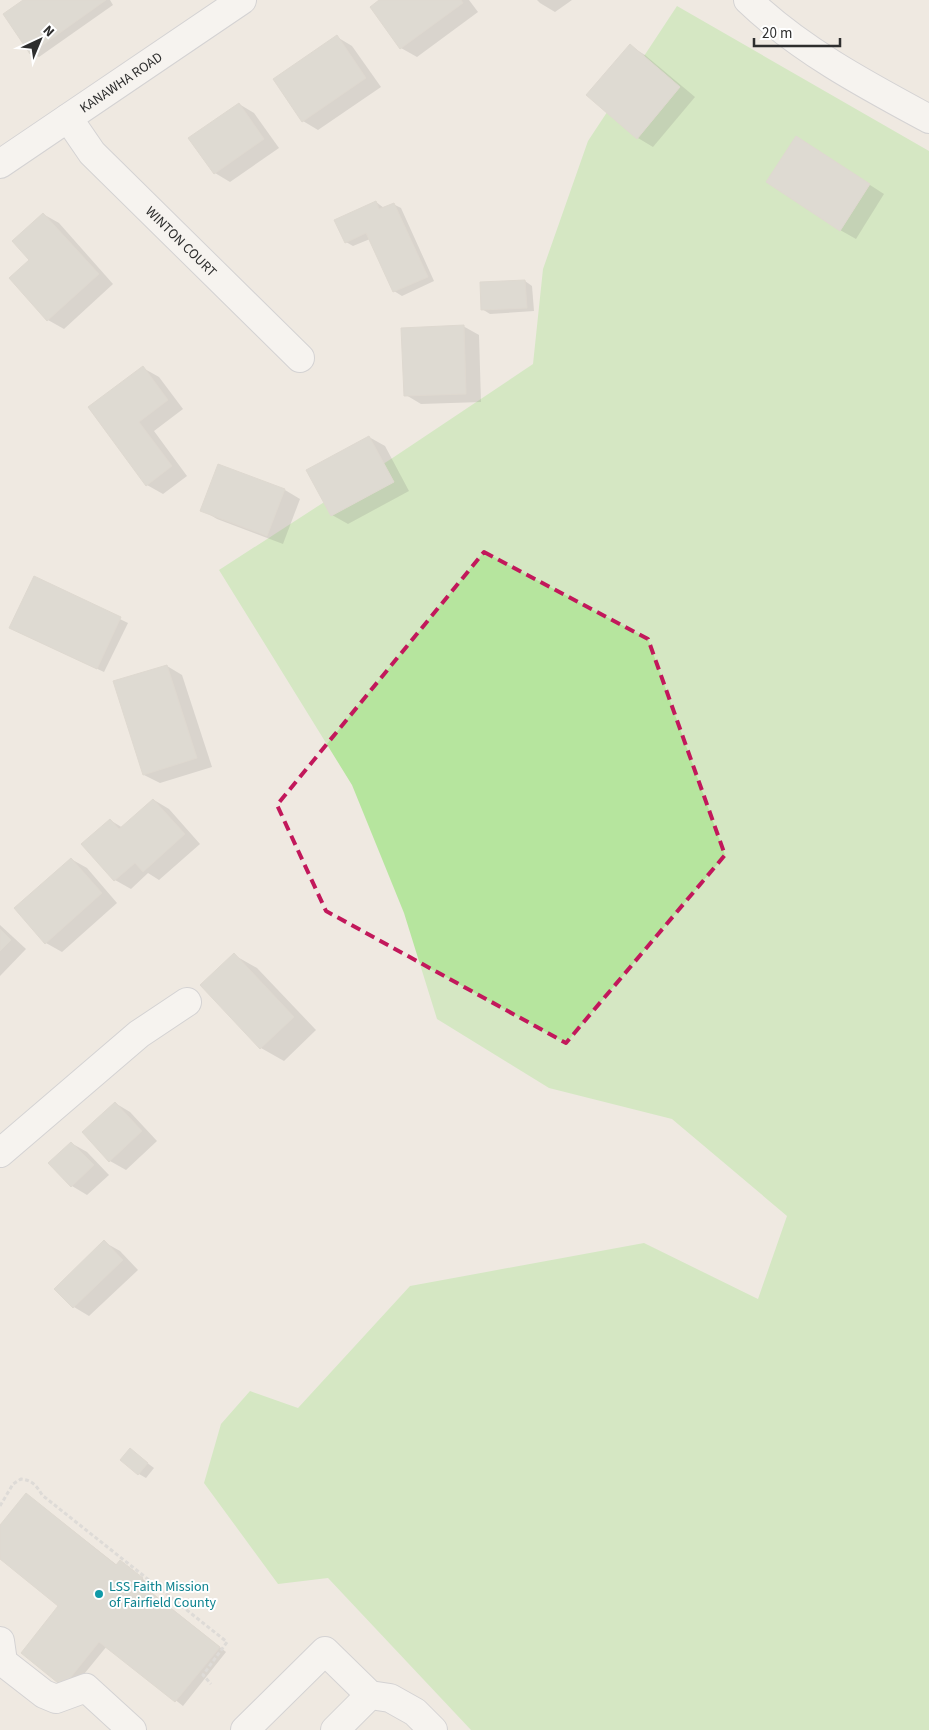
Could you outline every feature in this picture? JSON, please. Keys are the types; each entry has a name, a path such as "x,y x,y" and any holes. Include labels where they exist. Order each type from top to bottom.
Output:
{"street":[{"name":"KANAWHA ROAD","path":"1,161 242,0"},
{"path":"748,0 762,14 796,41 868,86 929,119"},
{"name":"WINTON COURT","path":"68,118 92,154 300,358"},
{"path":"0,1153 139,1034 188,1002"},
{"path":"0,1622 5,1626 0,1640 3,1662 44,1694 56,1699 86,1688 132,1730"},
{"path":"245,1730 325,1651 370,1695 390,1698 415,1712 433,1730"},
{"path":"335,1730 370,1695"}],"path":[{"path":"0,1506 14,1484 21,1479 28,1480 36,1485 42,1495 227,1642 203,1675 211,1684"}],"highlighted area":[{"path":"484,552 648,639 725,855 566,1043 326,911 277,805"}],"green space":[{"path":"677,6 929,151 929,1730 471,1730 328,1578 278,1584 204,1483 221,1424 250,1391 298,1408 410,1286 644,1243 758,1299 787,1216 672,1119 549,1088 437,1019 404,913 352,785 219,570 394,457 533,364 543,269 588,141"}],"building":[{"path":"23,0 106,0 30,54 3,14"},
{"path":"379,0 461,0 463,3 400,49 370,7"},
{"path":"337,35 366,78 302,122 273,79"},
{"path":"630,44 680,87 637,139 586,95"},
{"path":"239,103 264,139 214,174 188,138"},
{"path":"796,136 870,184 840,231 766,182"},
{"path":"376,201 379,209 394,203 428,277 393,292 366,233 345,243 334,220"},
{"path":"43,213 99,274 47,321 9,278 29,260 12,241"},
{"path":"525,280 527,308 481,310 480,282"},
{"path":"464,325 466,394 404,396 401,328"},
{"path":"143,366 168,400 139,422 172,466 146,486 88,407"},
{"path":"369,436 394,482 331,516 306,470"},
{"path":"218,464 285,489 267,536 200,511"},
{"path":"34,576 121,617 97,669 9,628"},
{"path":"167,665 197,758 143,775 113,681"},
{"path":"153,799 185,834 143,872 135,863 114,881 81,844 110,819 119,829"},
{"path":"71,858 102,893 45,944 14,908"},
{"path":"0,929 11,940 0,951"},
{"path":"234,953 294,1017 260,1049 200,985"},
{"path":"115,1102 142,1131 109,1162 82,1132"},
{"path":"71,1142 94,1165 71,1187 48,1163"},
{"path":"104,1240 123,1260 73,1308 54,1289"},
{"path":"130,1448 148,1463 138,1475 120,1460"},
{"name":"LSS Faith Mission of Fairfield County","path":"26,1493 116,1565 120,1560 143,1578 139,1583 220,1647 175,1702 99,1642 63,1687 21,1653 58,1606 0,1559 0,1525"}],"place":[{"name":"LSS Faith Mission of Fairfield County","path":"99,1594"}]}
